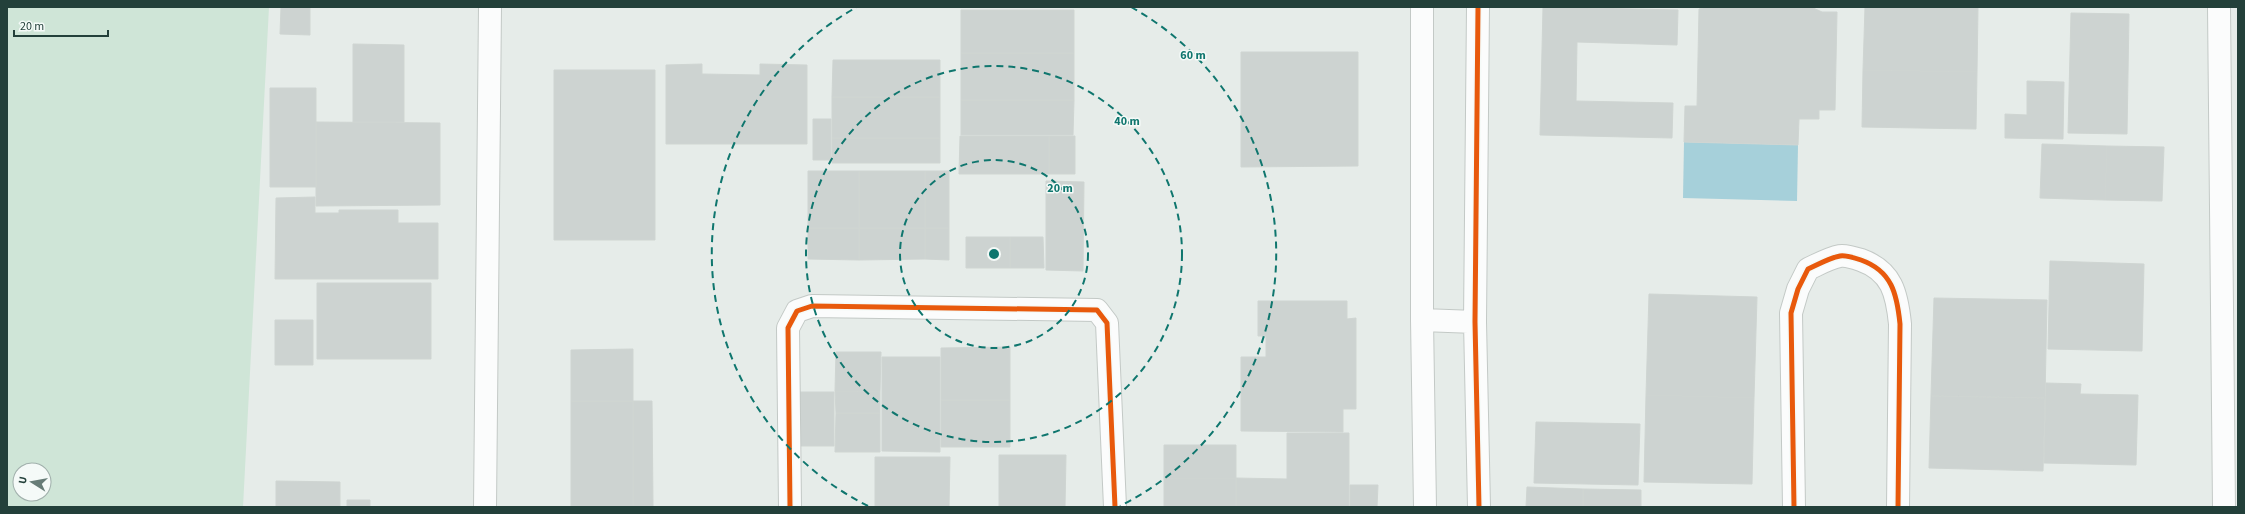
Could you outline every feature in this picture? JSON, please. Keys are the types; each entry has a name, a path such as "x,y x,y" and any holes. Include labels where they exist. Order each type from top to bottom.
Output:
{"street":[{"path":"485,507 490,7"},
{"path":"1422,7 1422,320 1425,507"},
{"path":"1478,7 1475,322 1479,507"},
{"path":"2219,7 2224,507"},
{"path":"1794,507 1791,313 1798,289 1808,269 1840,256 1854,258 1874,265 1889,280 1897,298 1900,324 1898,507"},
{"path":"790,507 788,328 796,311 812,306 1098,310 1107,323 1115,507"},
{"path":"1422,320 1475,322"}],"green space":[{"path":"7,7 269,7 243,507 7,507"}],"water":[{"path":"1684,142 1798,145 1797,201 1683,198"}],"building":[{"path":"281,7 310,7 310,35 280,34"},
{"path":"1543,7 1678,10 1677,45 1577,42 1576,101 1673,103 1672,138 1540,135"},
{"path":"1707,7 1811,7 1822,12 1837,12 1835,110 1819,110 1819,119 1799,119 1798,145 1684,142 1685,106 1697,106 1699,9"},
{"path":"1865,7 1978,7 1977,72 1863,70"},
{"path":"961,10 1074,10 1074,53 961,53"},
{"path":"2071,13 2129,14 2127,134 2068,133"},
{"path":"353,44 404,45 404,122 353,122"},
{"path":"1241,52 1358,52 1358,166 1241,167"},
{"path":"961,53 1074,53 1074,100 961,100"},
{"path":"833,60 940,60 940,97 832,97"},
{"path":"702,64 702,74 760,75 760,64 807,65 807,144 666,144 666,65"},
{"path":"554,70 655,70 655,240 554,240"},
{"path":"1863,70 1977,72 1976,129 1862,127"},
{"path":"2027,81 2064,82 2063,139 2005,138 2005,114 2027,115"},
{"path":"270,88 316,88 316,187 270,187"},
{"path":"832,97 940,97 940,138 832,138"},
{"path":"961,100 1074,100 1073,135 961,135"},
{"path":"813,119 831,119 831,160 813,160"},
{"path":"316,122 440,123 440,205 316,206"},
{"path":"960,136 1049,136 1049,174 959,174"},
{"path":"1049,136 1075,136 1075,174 1049,174"},
{"path":"832,138 940,138 940,163 832,163"},
{"path":"2042,144 2107,146 2105,200 2040,198"},
{"path":"2107,146 2164,147 2162,201 2105,200"},
{"path":"808,171 859,171 859,228 808,228"},
{"path":"859,171 925,171 925,228 859,228"},
{"path":"925,171 949,171 949,228 925,228"},
{"path":"1046,181 1084,182 1083,271 1046,270"},
{"path":"315,197 315,213 339,213 339,210 398,210 398,223 438,223 438,279 275,279 276,198"},
{"path":"808,228 859,228 859,260 808,259"},
{"path":"859,228 925,228 925,259 859,260"},
{"path":"925,228 949,228 949,260 925,259"},
{"path":"966,237 1010,237 1010,268 966,268"},
{"path":"1010,237 1043,237 1044,268 1010,268"},
{"path":"2050,261 2144,264 2142,351 2048,349"},
{"path":"317,283 431,283 431,359 317,359"},
{"path":"1649,294 1757,297 1754,398 1646,395"},
{"path":"1934,298 2047,300 2045,398 1931,396"},
{"path":"1258,301 1347,301 1347,319 1356,318 1356,409 1343,409 1343,432 1241,431 1241,357 1266,357 1266,336 1258,336"},
{"path":"275,320 313,320 313,365 275,365"},
{"path":"1010,347 1010,400 941,400 941,348"},
{"path":"633,349 633,401 571,401 571,350"},
{"path":"836,352 881,352 880,392 835,391"},
{"path":"882,357 940,357 940,452 882,451"},
{"path":"2046,383 2081,384 2080,394 2138,395 2136,465 2044,463"},
{"path":"835,391 880,392 880,413 836,413"},
{"path":"799,392 834,392 834,446 799,446"},
{"path":"1646,395 1754,398 1752,484 1644,482"},
{"path":"1931,396 2045,398 2043,471 1929,468"},
{"path":"941,400 1010,400 1010,447 941,447"},
{"path":"571,401 633,401 633,506 571,506"},
{"path":"633,401 652,401 653,506 633,506"},
{"path":"836,413 880,413 880,452 835,452"},
{"path":"1536,422 1640,424 1638,485 1534,483"},
{"path":"1287,433 1349,433 1349,507 1236,507 1236,478 1287,479"},
{"path":"1164,445 1236,445 1236,478 1164,479"},
{"path":"999,455 1066,455 1065,507 999,507"},
{"path":"875,457 950,457 949,507 875,507"},
{"path":"1236,478 1236,507 1164,507 1164,479"},
{"path":"276,481 340,482 340,507 276,507"},
{"path":"1350,485 1378,485 1377,507 1350,507"},
{"path":"1527,487 1583,489 1583,507 1526,507"},
{"path":"1583,489 1641,490 1641,507 1583,507"},
{"path":"347,500 370,500 370,507 347,507"}],"cycle path":[{"path":"1478,7 1475,322 1479,507"},
{"path":"1794,507 1791,313 1798,289 1808,269 1832,258 1842,256 1861,260 1880,270 1886,277 1895,293 1900,324 1898,507"},
{"path":"790,507 788,328 797,311 812,306 1097,310 1107,323 1115,507"}]}
